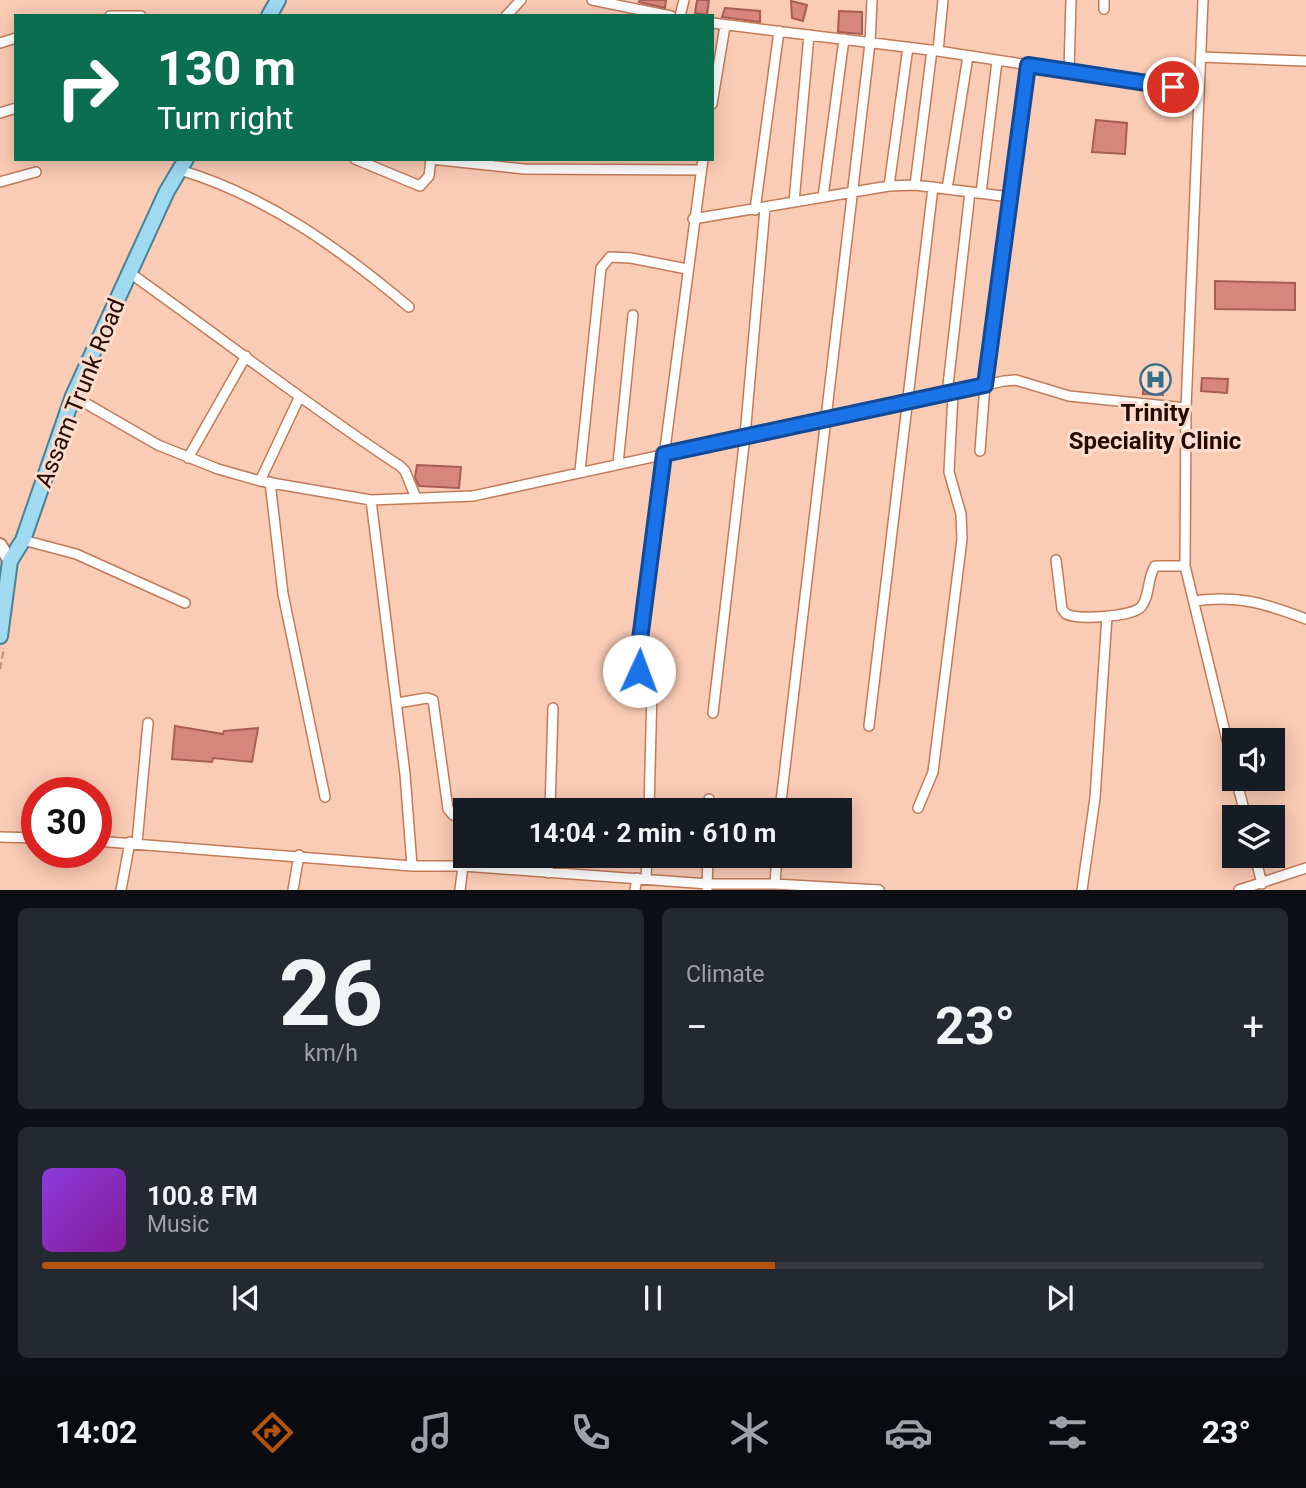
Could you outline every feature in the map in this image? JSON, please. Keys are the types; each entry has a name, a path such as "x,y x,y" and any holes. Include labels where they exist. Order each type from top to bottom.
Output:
{"main road":[{"name":"Assam Trunk Road","path":"0,636 10,561 23,540 73,397 183,164"},
{"path":"0,545 10,561"}],"street":[{"path":"508,14 522,0"},
{"path":"592,0 661,14"},
{"path":"781,798 870,43 872,0"},
{"path":"915,185 943,0"},
{"path":"1069,71 1071,0"},
{"path":"1203,0 1186,408 1185,566 1224,728"},
{"path":"714,23 908,47 1199,90"},
{"path":"714,92 725,26"},
{"path":"713,713 745,436 760,209 779,31"},
{"path":"794,202 809,35"},
{"path":"823,197 844,39"},
{"path":"889,186 908,47"},
{"path":"947,189 968,56"},
{"path":"1201,57 1306,61"},
{"path":"981,193 997,61"},
{"path":"980,451 985,385 1028,65"},
{"path":"360,161 420,186 429,176 432,161"},
{"path":"450,161 524,169 701,170"},
{"path":"649,798 652,689 649,679 639,671 638,655 703,161"},
{"path":"183,164 284,215 357,263 409,307"},
{"path":"0,183 36,172"},
{"path":"693,219 889,186 915,185 1010,197"},
{"path":"869,726 933,187"},
{"path":"918,808 936,759 962,539 961,514 949,472 950,393 970,192"},
{"path":"580,471 601,268 610,257 623,257 687,269"},
{"path":"130,273 246,356 299,398 400,466 405,471 416,498"},
{"path":"618,464 633,314"},
{"path":"188,458 246,356"},
{"path":"73,397 188,458 265,482 372,500 473,496 826,418 1016,380 1069,396 1186,408"},
{"path":"299,398 265,482 284,594 325,797"},
{"path":"372,500 397,703 412,866"},
{"path":"23,540 76,554 185,603"},
{"path":"1056,559 1060,602 1066,614 1107,616 1139,608 1155,566 1185,566"},
{"path":"1194,601 1224,598 1253,600 1306,619"},
{"path":"1082,890 1095,798 1107,616"},
{"path":"397,703 427,698 433,700 449,809 453,815"},
{"path":"550,798 553,709"},
{"path":"121,890 133,843 148,723"},
{"path":"0,837 21,838"},
{"path":"112,842 412,866 453,866"},
{"path":"293,890 299,855"},
{"path":"460,890 463,868"},
{"path":"481,868 641,879 707,887 775,884 786,887 879,890"},
{"path":"548,868 548,873"},
{"path":"635,890 644,868"},
{"path":"707,887 708,868"},
{"path":"775,884 776,868"},
{"path":"1258,868 1262,884"},
{"path":"1239,890 1306,868"}],"building":[{"path":"666,0 665,8 639,2"},
{"path":"697,0 709,0 707,14 695,13"},
{"path":"791,1 807,5 803,21 792,18"},
{"path":"725,8 760,11 760,22 722,17"},
{"path":"839,11 862,12 862,34 838,32"},
{"path":"1096,120 1127,123 1125,154 1092,152"},
{"path":"1215,281 1295,283 1295,310 1215,309"},
{"path":"1144,371 1164,371 1163,395 1143,394"},
{"path":"1202,378 1228,379 1227,393 1201,391"},
{"path":"417,465 461,467 459,488 419,486 415,477"},
{"path":"175,726 223,734 224,731 258,728 252,762 213,758 212,762 172,759"}],"place":[{"name":"Trinity Speciality Clinic","path":"1155,379"}],"route":[{"path":"639,671 638,655 664,454 985,385 1028,65 1173,87"}]}
